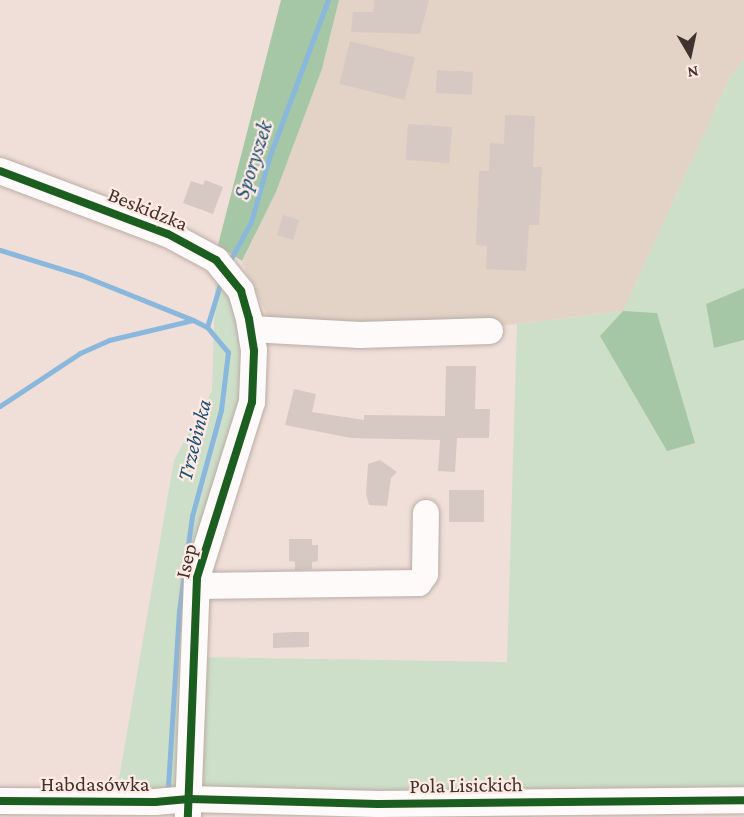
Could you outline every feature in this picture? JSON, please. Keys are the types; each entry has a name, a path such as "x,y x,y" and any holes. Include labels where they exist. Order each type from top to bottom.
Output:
{"street":[{"name":"Beskidzka","path":"0,171 168,234 223,267 241,291 250,324"},
{"path":"250,324 360,335 490,331"},
{"name":"Isep","path":"189,808 197,586 252,402 250,324"},
{"path":"197,586 419,583 425,574 426,513"},
{"name":"Pola Lisickich","path":"189,808 744,800"},
{"name":"Habdasówka","path":"0,801 155,802 189,808"}],"shaded area":[{"path":"339,0 744,0 744,59 729,79 623,311 500,326 270,321 242,262 276,192 322,69"}],"green space":[{"path":"281,0 339,0 322,69 276,192 242,261 218,245"},
{"path":"744,59 744,288 706,304 714,348 744,340 744,799 533,810 533,817 379,817 379,813 115,802 174,460 212,391 216,260 254,351 197,578 196,657 507,662 517,324 623,311 729,79"},
{"path":"744,288 744,340 714,348 706,304"},
{"path":"623,311 657,313 695,443 667,451 600,336"}],"building":[{"path":"374,0 429,0 420,34 351,32 353,12 373,12"},
{"path":"350,41 415,57 404,100 339,84"},
{"path":"437,70 473,72 472,95 436,93"},
{"path":"505,115 535,116 533,167 542,167 539,225 529,225 526,271 486,269 487,246 476,245 479,171 489,171 490,143 504,144"},
{"path":"408,124 452,127 449,163 405,160"},
{"path":"205,180 223,187 213,214 183,203 191,181 203,185"},
{"path":"283,215 299,220 293,240 277,235"},
{"path":"446,366 476,366 475,409 490,409 489,438 457,438 455,472 438,471 440,440 351,438 285,425 294,389 316,394 312,412 364,420 364,415 445,416"},
{"path":"380,460 397,472 391,478 387,506 369,505 366,494 368,464"},
{"path":"449,490 484,490 484,522 449,522"},
{"path":"289,539 312,539 312,545 318,545 318,561 312,562 312,569 295,570 295,562 289,561"},
{"path":"309,632 309,647 273,648 273,633"}],"waterway":[{"name":"Sporyszek","path":"228,264 251,222 270,155 328,0"},
{"name":"Trzebinka","path":"0,250 81,275 193,320 207,327 228,352 221,410 192,516 179,611 168,787"},
{"name":"Sporyszek","path":"207,327 222,278"},
{"path":"0,406 80,353 109,340 193,320"}],"cycle path":[{"path":"0,171 168,234 216,260 241,291 249,319 254,351 252,402 197,578 188,817"},
{"path":"0,801 155,802 189,799 378,804 744,800"}]}
